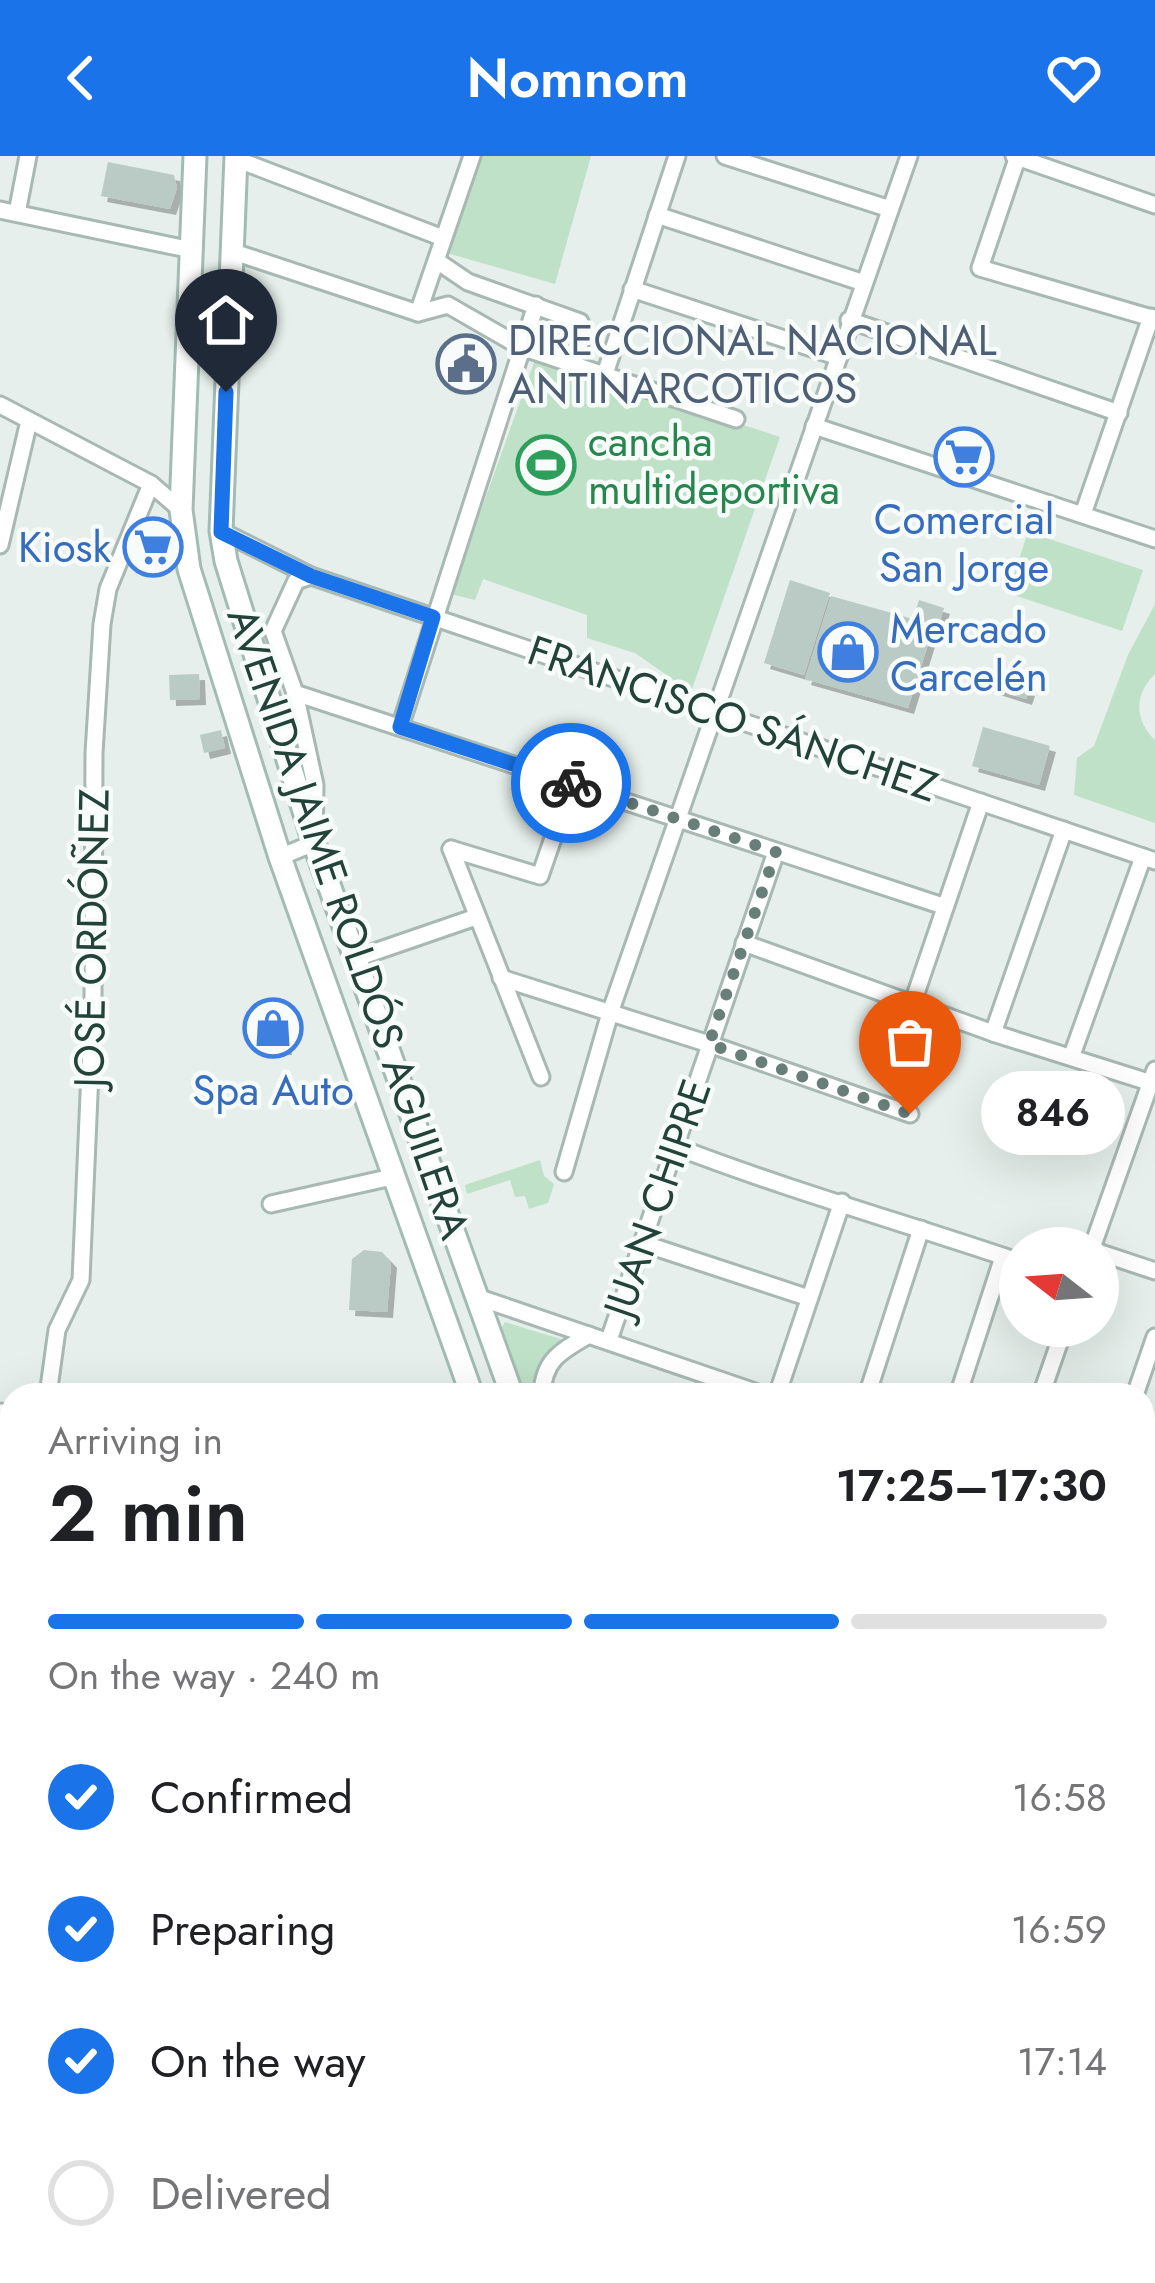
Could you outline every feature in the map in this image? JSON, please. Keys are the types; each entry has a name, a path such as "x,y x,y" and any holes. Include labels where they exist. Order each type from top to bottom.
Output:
{"street":[{"path":"28,156 8,211 192,250"},
{"name":"AVENIDA JAIME ROLDÓS AGUILERA","path":"195,156 181,510 189,569 280,856 468,1383"},
{"path":"418,313 472,156"},
{"path":"605,374 677,156"},
{"path":"725,156 890,209"},
{"path":"564,1172 610,1012 909,156"},
{"path":"1083,514 1153,318 980,268 1017,156 1155,205"},
{"path":"236,158 443,238"},
{"name":"AVENIDA JAIME ROLDÓS AGUILERA","path":"236,158 221,532 226,561 314,843 508,1383"},
{"path":"657,215 864,283"},
{"path":"231,251 418,313 441,306 474,317 520,347 736,419"},
{"path":"437,261 468,281 584,326 573,364"},
{"path":"441,306 455,285 468,281"},
{"path":"632,290 839,357"},
{"path":"400,727 536,305"},
{"path":"849,320 1119,412"},
{"path":"0,405 151,484 181,510"},
{"path":"0,545 29,421"},
{"path":"814,426 1155,539"},
{"name":"JOSÉ ORDÓÑEZ","path":"50,1383 57,1330 81,1280 93,1002 94,753 102,624 108,589 151,484"},
{"name":"FRANCISCO SÁNCHEZ","path":"221,532 311,576 1149,859"},
{"path":"280,856 314,843 315,785 295,693 273,632 296,581 311,576"},
{"path":"295,693 943,906"},
{"path":"541,1077 451,850 540,876 572,783"},
{"path":"912,1005 981,802"},
{"path":"993,1033 1064,830"},
{"name":"JUAN CHIPRE","path":"609,1340 776,852"},
{"path":"1072,1055 1149,859"},
{"path":"354,958 476,917"},
{"path":"744,943 993,1033 1154,1079 1103,1227"},
{"path":"501,978 910,1114"},
{"path":"332,1004 366,990"},
{"path":"674,1146 781,1186 999,1256"},
{"path":"271,1204 392,1178"},
{"path":"781,1383 842,1202"},
{"path":"871,1383 921,1229"},
{"path":"642,1243 809,1298"},
{"path":"1119,1258 1155,1271"},
{"path":"962,1383 999,1269"},
{"path":"477,1297 730,1383"},
{"path":"542,1383 552,1358 589,1335"},
{"path":"1139,1383 1155,1336"},
{"path":"1045,1383 1057,1347"}],"green space":[{"path":"477,156 591,156 555,284 447,253"},
{"path":"536,357 780,437 691,692 635,653 587,638 587,615 483,579 475,600 451,594"},
{"path":"1028,532 1143,570 1122,631 1008,593"},
{"path":"1155,604 1155,674 1143,690 1139,707 1143,724 1155,740 1155,823 1074,795 1077,758 1094,746 1128,655"},
{"path":"540,1160 544,1176 554,1184 548,1203 529,1209 525,1196 515,1197 510,1180 467,1194 465,1185"},
{"path":"505,1322 564,1340 542,1363 537,1383 519,1383 502,1327"}],"building":[{"path":"108,162 174,175 177,188 170,209 101,196"},
{"path":"790,580 830,593 804,675 764,663"},
{"path":"831,596 913,619 919,600 944,608 938,627 934,625 908,708 805,679"},
{"path":"975,673 1029,690 1026,699 972,682"},
{"path":"199,674 200,699 170,700 169,675"},
{"path":"983,727 1050,746 1039,785 972,766"},
{"path":"221,730 225,748 204,753 200,735"},
{"name":"Spa Auto","path":"261,1006 284,1006 286,1049 262,1050"},
{"path":"364,1250 382,1252 391,1262 387,1312 349,1310 352,1259"}],"way so far":[{"path":"571,783 776,852 709,1044 910,1114"}],"place":[{"name":"DIRECCIONAL NACIONAL ANTINARCOTICOS","path":"466,364"},
{"name":"Comercial San Jorge","path":"964,457"},
{"name":"cancha multideportiva","path":"546,465"},
{"name":"Kiosk","path":"153,547"},
{"name":"Mercado Carcelén","path":"848,652"},
{"name":"Spa Auto","path":"273,1028"},
{"name":"846","path":"910,1114"}],"route":[{"path":"226,392 221,532 311,576 433,617 400,727 571,783"}]}
